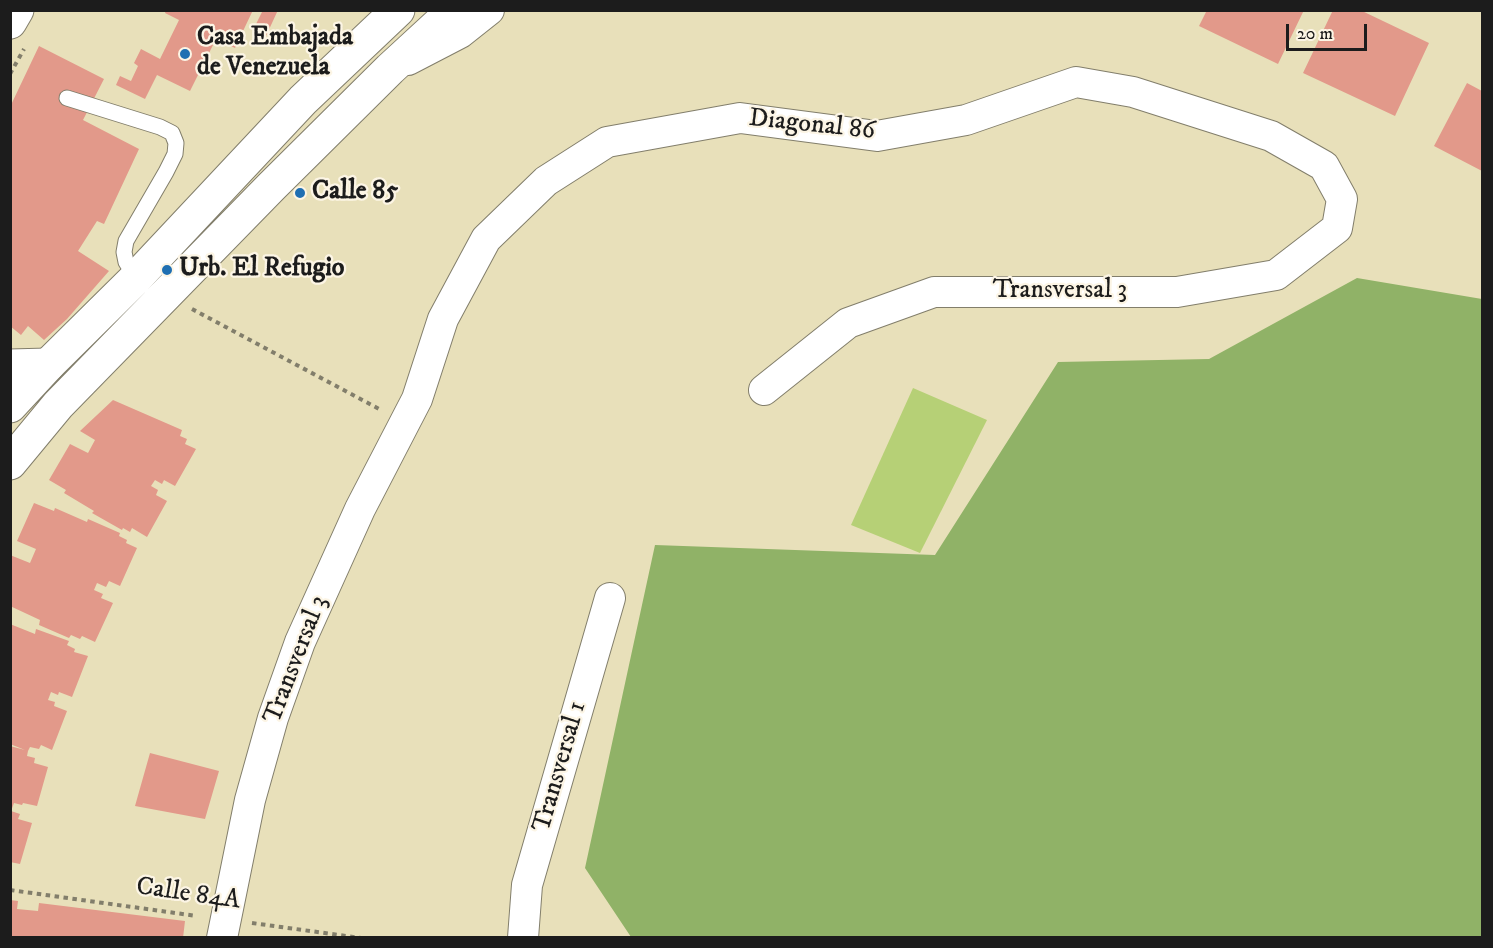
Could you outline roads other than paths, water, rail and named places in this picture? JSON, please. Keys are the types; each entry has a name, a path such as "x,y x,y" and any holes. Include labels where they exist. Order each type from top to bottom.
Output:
{"main road":[{"path":"10,22 17,10"},
{"path":"11,405 136,278 303,100 398,10"},
{"path":"10,463 58,405 271,187 390,69 454,10"},
{"path":"10,366 48,365"},
{"path":"11,405 58,405"}],"street":[{"path":"390,69 460,33 489,10"},
{"name":"Diagonal 86","path":"411,410 443,319 486,239 546,181 607,142 740,118 877,136 966,120 1076,82 1133,92 1271,136 1324,165 1342,199"},
{"name":"Transversal 3","path":"764,390 849,323 934,292 1177,292 1276,275 1337,228 1342,199"},
{"name":"Transversal 3","path":"224,928 250,801 273,718 300,642 346,540 411,410"},
{"name":"Transversal 1","path":"523,938 527,885 609,598"}],"lane":[{"path":"67,98 160,127 172,133 176,143 175,154 166,172 126,242 124,252 126,262 136,278"}],"place":[{"name":"Casa Embajada de Venezuela","path":"185,54"},
{"name":"Calle 85","path":"300,193"},
{"name":"Urb. El Refugio","path":"167,270"}]}
